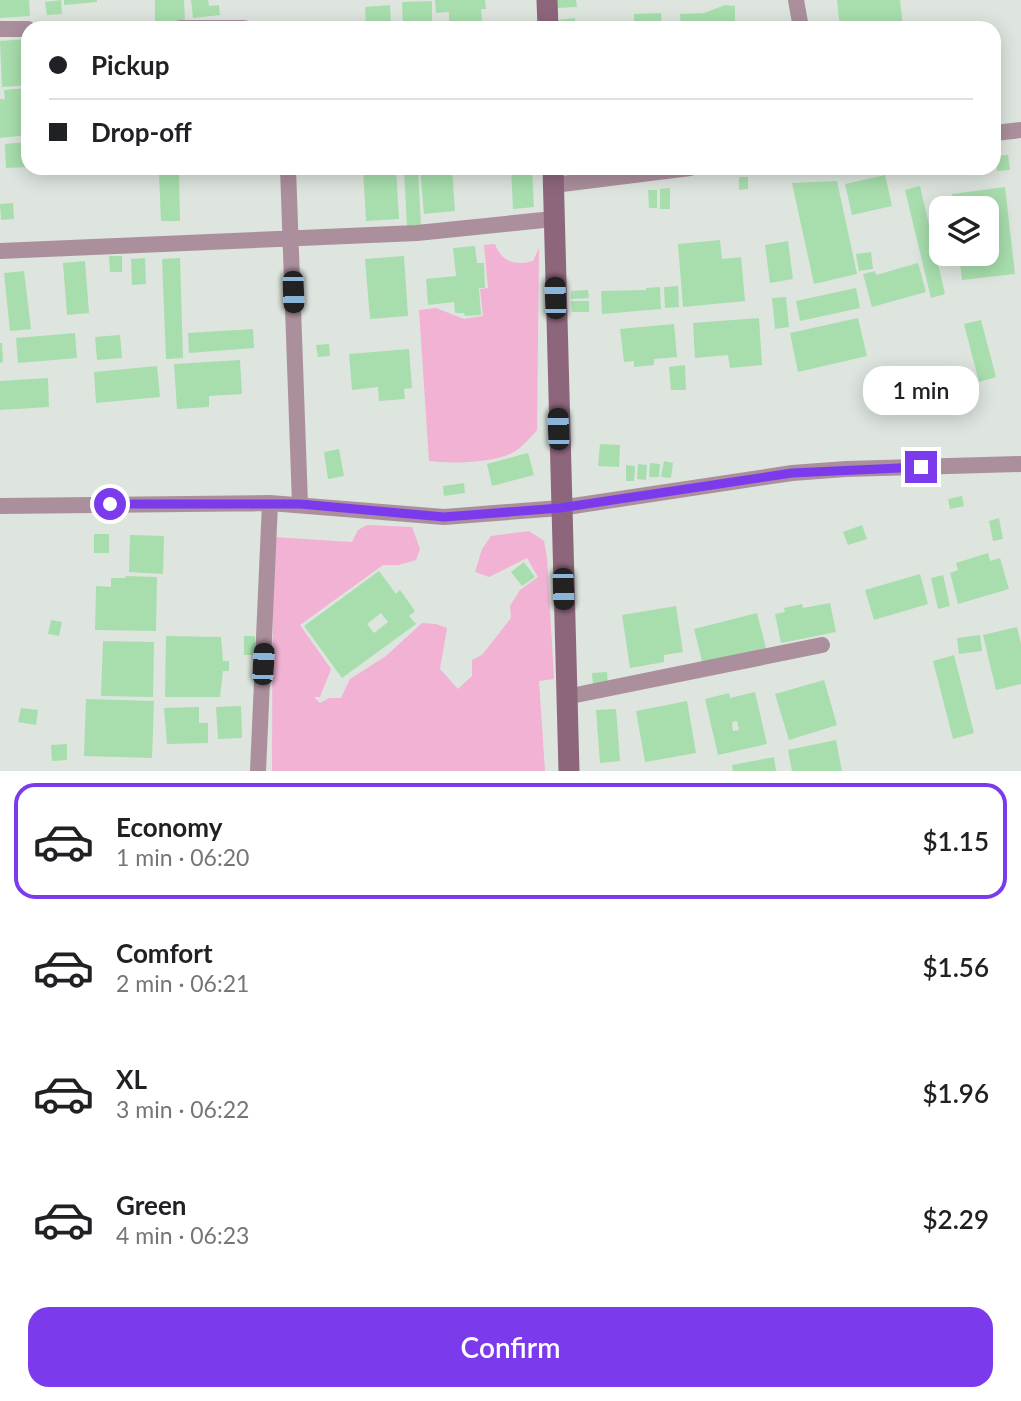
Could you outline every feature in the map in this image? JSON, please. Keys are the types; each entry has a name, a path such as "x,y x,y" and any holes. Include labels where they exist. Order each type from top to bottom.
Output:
{"street":[{"path":"547,0 548,21"},
{"path":"796,0 800,21"},
{"path":"0,29 21,29"},
{"path":"1001,132 1021,131"},
{"path":"288,175 300,504"},
{"path":"569,771 553,177 583,175"},
{"path":"0,251 417,233 553,219"},
{"path":"0,506 270,503 444,517 560,508 792,473 1021,464"},
{"path":"258,771 270,503"},
{"path":"566,696 822,645"}],"shaded area":[{"path":"495,244 505,259 515,263 533,261 539,248 537,430 517,450 499,458 462,462 429,461 419,310 436,308 464,319 483,316 480,289 488,288 484,245"},
{"path":"367,525 412,527 420,549 416,560 399,565 383,565 300,625 331,669 320,697 314,697 320,703 329,698 341,698 350,679 386,656 422,623 447,628 440,669 458,689 472,676 472,660 482,655 511,618 510,606 520,590 538,577 527,558 489,577 475,572 482,549 491,536 529,531 544,541 547,557 554,679 539,681 545,771 272,771 273,537 352,542 358,530"}],"building":[{"path":"0,0 29,0 30,16 0,18"},
{"path":"61,0 62,14 47,15 45,2"},
{"path":"64,0 97,0 97,2 64,5"},
{"path":"155,0 184,0 185,21 155,21"},
{"path":"191,0 208,0 209,6 219,5 220,15 193,18"},
{"path":"435,0 485,0 486,9 481,9 482,21 449,21 449,12 436,13"},
{"path":"557,0 576,0 577,7 557,8"},
{"path":"837,0 900,0 902,21 839,21"},
{"path":"432,1 432,21 403,21 402,2"},
{"path":"390,5 391,21 366,21 365,7"},
{"path":"725,5 735,6 735,21 680,21 680,14 704,13"},
{"path":"661,13 662,21 634,21 634,14"},
{"path":"575,18 575,21 557,20"},
{"path":"21,40 21,86 2,87 0,41"},
{"path":"21,89 21,136 0,138 0,99 5,99 4,90"},
{"path":"21,143 21,167 6,168 5,144"},
{"path":"1008,155 1010,170 1001,171 1001,156"},
{"path":"159,175 179,175 180,221 161,221"},
{"path":"363,175 396,175 399,219 366,221"},
{"path":"404,175 418,175 421,226 407,226"},
{"path":"421,175 452,175 455,211 424,214"},
{"path":"511,175 532,175 534,207 513,209"},
{"path":"885,175 892,206 852,215 845,184"},
{"path":"739,177 748,177 748,189 739,190"},
{"path":"837,181 857,274 814,284 792,183"},
{"path":"920,186 929,225 929,266 939,266 945,294 931,298 905,190"},
{"path":"1005,187 1015,274 962,280 960,266 999,266 999,196 952,194"},
{"path":"670,188 670,209 660,209 660,189"},
{"path":"648,190 657,190 657,208 649,208"},
{"path":"13,203 14,219 1,220 0,204"},
{"path":"720,240 722,259 741,257 745,301 683,307 678,244"},
{"path":"788,241 793,279 770,283 765,245"},
{"path":"475,246 477,263 484,263 485,288 479,288 481,315 465,316 464,313 455,313 454,302 428,305 426,279 456,276 453,248"},
{"path":"871,252 873,269 859,271 856,254"},
{"path":"109,256 122,256 122,272 110,272"},
{"path":"404,256 408,316 370,319 365,259"},
{"path":"145,258 146,284 132,285 131,259"},
{"path":"180,258 183,358 166,359 162,259"},
{"path":"85,261 89,313 67,315 63,263"},
{"path":"918,263 926,292 872,307 863,274 875,271 876,275"},
{"path":"24,271 31,329 10,331 4,273"},
{"path":"678,286 679,307 665,308 664,287"},
{"path":"660,287 661,309 602,314 601,291"},
{"path":"856,288 860,308 800,321 796,301"},
{"path":"588,290 589,298 571,299 571,291"},
{"path":"786,297 789,327 775,329 772,298"},
{"path":"571,301 589,301 589,312 572,312"},
{"path":"759,318 762,365 730,368 728,355 695,358 693,323"},
{"path":"858,318 867,356 798,372 790,333"},
{"path":"981,320 996,377 979,382 964,324"},
{"path":"674,324 677,357 654,359 654,365 634,367 634,361 624,362 620,329"},
{"path":"253,329 254,348 189,353 188,333"},
{"path":"75,333 77,358 18,363 16,338"},
{"path":"120,335 122,358 97,360 95,337"},
{"path":"0,343 3,362 0,363"},
{"path":"329,344 330,356 318,357 316,345"},
{"path":"409,349 412,388 404,389 405,399 379,401 378,387 352,390 349,354"},
{"path":"240,360 242,394 209,396 209,407 177,409 174,364"},
{"path":"685,365 686,390 671,390 669,367"},
{"path":"157,366 160,397 96,403 94,372"},
{"path":"48,378 49,407 0,410 0,381"},
{"path":"600,444 620,445 619,467 598,466"},
{"path":"339,449 344,476 328,479 324,452"},
{"path":"528,453 534,475 492,486 487,464"},
{"path":"664,461 673,463 671,478 661,477"},
{"path":"650,463 660,464 659,477 649,477"},
{"path":"638,464 647,465 646,480 637,479"},
{"path":"626,465 635,466 634,481 626,481"},
{"path":"464,483 465,493 444,496 443,486"},
{"path":"962,496 964,506 950,509 948,499"},
{"path":"999,518 1003,539 993,541 989,521"},
{"path":"862,525 867,539 848,545 843,532"},
{"path":"94,534 109,534 109,553 94,553"},
{"path":"130,535 164,536 163,574 129,572"},
{"path":"988,553 990,561 1000,558 1009,589 958,604 950,573 958,570 956,563"},
{"path":"524,562 535,577 522,586 511,572"},
{"path":"379,571 396,594 400,590 415,611 409,616 416,624 342,678 304,626","holes":["381,613 388,622 374,633 367,624"]},
{"path":"920,574 928,604 874,620 865,590"},
{"path":"943,575 950,606 938,609 931,578"},
{"path":"157,577 156,631 95,630 96,586 111,587 111,578"},
{"path":"830,603 836,632 781,643 775,614 785,612 784,608 802,604 803,608"},
{"path":"676,606 683,652 664,655 664,662 630,668 622,615"},
{"path":"757,613 766,648 703,665 694,629"},
{"path":"51,620 62,622 59,636 48,634"},
{"path":"1017,627 1021,644 1021,684 996,690 983,635"},
{"path":"980,635 982,651 959,654 957,638"},
{"path":"166,636 221,637 223,661 229,661 229,671 223,671 220,697 165,697"},
{"path":"244,636 255,636 255,655 244,655"},
{"path":"103,641 154,642 153,697 101,696"},
{"path":"954,655 974,733 953,739 933,661"},
{"path":"607,672 608,684 593,686 592,673"},
{"path":"824,680 837,725 789,740 775,694"},
{"path":"755,692 767,744 718,755 705,699 729,693 730,698","holes":["737,721 739,730 733,731 732,722"]},
{"path":"86,699 154,701 152,758 84,756"},
{"path":"687,701 696,753 645,762 636,711"},
{"path":"241,706 242,738 218,739 216,707"},
{"path":"199,707 199,723 208,723 208,743 167,744 164,708"},
{"path":"21,708 38,710 36,725 18,722"},
{"path":"616,709 620,761 600,763 596,710"},
{"path":"836,740 842,771 792,771 788,750"},
{"path":"67,744 67,760 52,761 51,745"},
{"path":"774,757 776,771 733,771 732,765"}],"route":[{"path":"110,504 300,504 444,517 560,508 792,473 921,467"}]}
